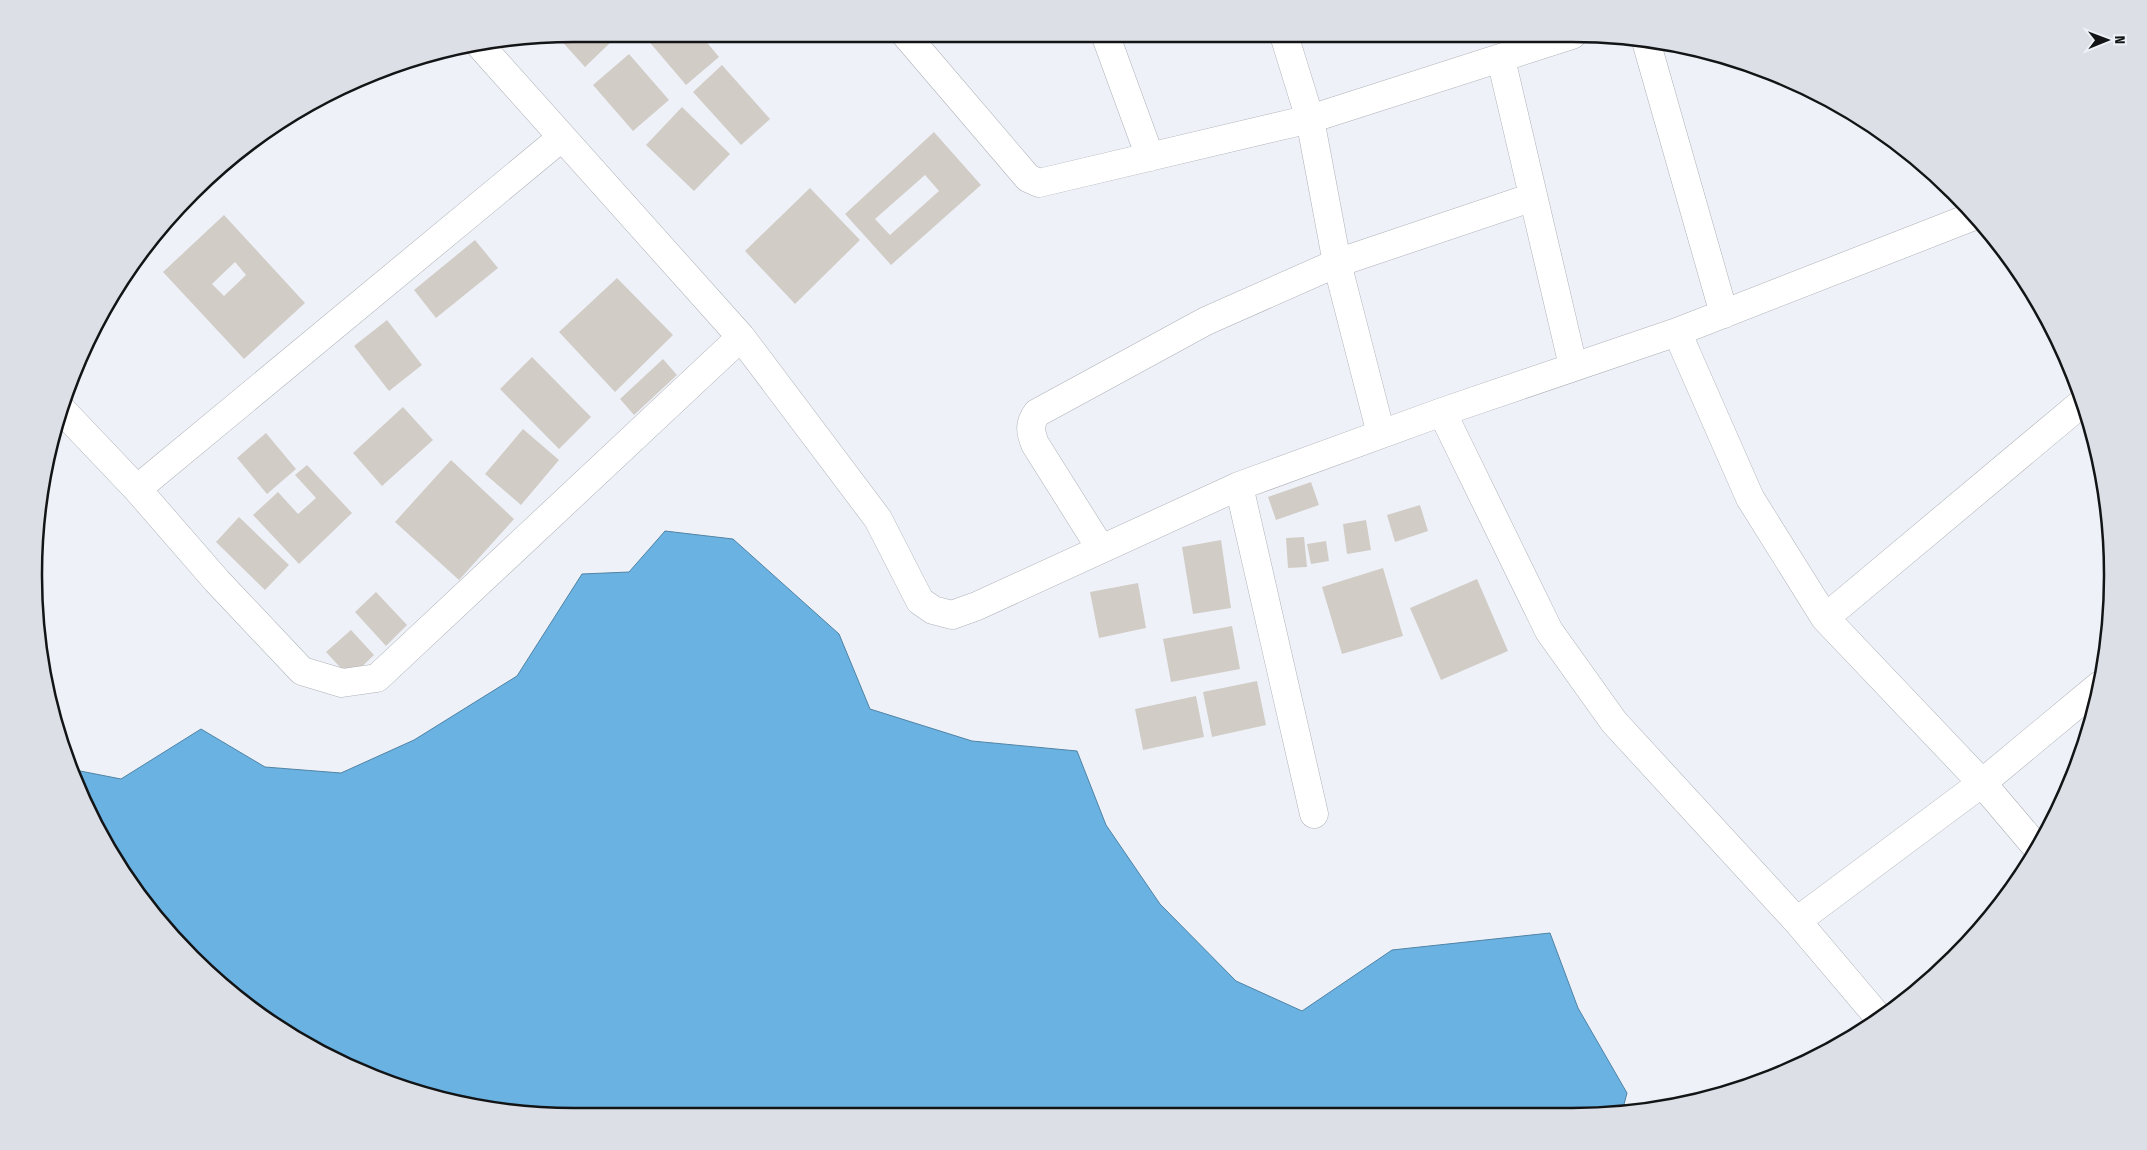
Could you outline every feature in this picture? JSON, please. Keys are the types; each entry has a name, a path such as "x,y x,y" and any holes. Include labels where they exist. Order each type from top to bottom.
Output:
{"street":[{"path":"912,42 1028,178 1039,183 1310,119 1551,42"},
{"path":"1108,42 1150,157"},
{"path":"1286,42 1310,119 1337,263 1381,434"},
{"path":"1648,48 1724,314"},
{"path":"485,51 741,337 878,519 920,601 933,610 952,615 977,606 1239,486 1442,412 1677,332 1967,219"},
{"path":"1501,59 1573,366"},
{"path":"137,489 561,138"},
{"path":"1101,549 1035,444 1030,432 1031,421 1037,413 1206,320 1337,263 1533,196"},
{"path":"1677,332 1750,498 1826,618 1982,783 2032,842"},
{"path":"67,416 137,489 217,581 302,671 342,683 377,678 741,337"},
{"path":"1826,618 2077,407"},
{"path":"1442,412 1550,631 1614,722 1796,921 1875,1013"},
{"path":"1239,486 1314,814"},
{"path":"1796,921 1982,783 2091,692"}],"water":[{"path":"665,531 733,539 839,634 870,709 972,741 1077,751 1106,825 1160,904 1236,981 1302,1011 1392,950 1550,933 1578,1008 1627,1093 1624,1105 1572,1108 575,1108 505,1103 471,1097 404,1079 339,1053 279,1018 224,975 198,952 175,926 132,871 97,811 83,779 80,771 121,779 201,729 265,767 341,773 414,740 517,676 582,574 629,572"}],"building":[{"path":"611,42 585,67 563,43"},
{"path":"649,42 707,42 719,57 686,85"},
{"path":"629,54 669,100 633,131 593,85"},
{"path":"722,65 770,119 741,145 693,92"},
{"path":"682,107 730,154 694,191 646,145"},
{"path":"934,132 981,185 891,265 845,214","holes":["925,175 939,191 890,235 875,219"]},
{"path":"810,188 860,240 795,304 745,251"},
{"path":"224,215 305,303 244,359 163,272","holes":["235,262 246,275 224,296 212,284"]},
{"path":"475,240 498,268 436,318 414,290"},
{"path":"617,278 673,335 615,392 559,332"},
{"path":"387,320 422,365 389,391 354,346"},
{"path":"532,357 591,417 559,449 500,389"},
{"path":"663,359 677,375 634,415 620,399"},
{"path":"403,407 433,440 382,486 353,453"},
{"path":"523,429 559,460 521,505 485,474"},
{"path":"266,433 296,469 267,494 237,458"},
{"path":"451,460 514,519 459,580 395,522"},
{"path":"307,465 352,513 299,564 253,515 278,492 298,514 316,498 295,475"},
{"path":"1311,482 1319,505 1276,520 1268,497"},
{"path":"1420,505 1428,531 1395,542 1387,515"},
{"path":"239,517 289,565 265,590 216,542"},
{"path":"1366,520 1371,550 1347,554 1343,524"},
{"path":"1304,537 1307,567 1288,568 1286,538"},
{"path":"1221,540 1231,608 1193,614 1182,547"},
{"path":"1326,541 1329,561 1311,564 1307,544"},
{"path":"1383,568 1403,636 1342,654 1322,587"},
{"path":"1477,579 1508,651 1441,680 1410,608"},
{"path":"1138,583 1146,628 1099,638 1090,592"},
{"path":"376,592 407,625 386,646 355,612"},
{"path":"1232,626 1240,669 1171,682 1163,639"},
{"path":"351,630 374,655 350,678 326,652"},
{"path":"1257,681 1266,725 1212,737 1203,692"},
{"path":"1196,696 1204,737 1143,750 1135,709"}]}
